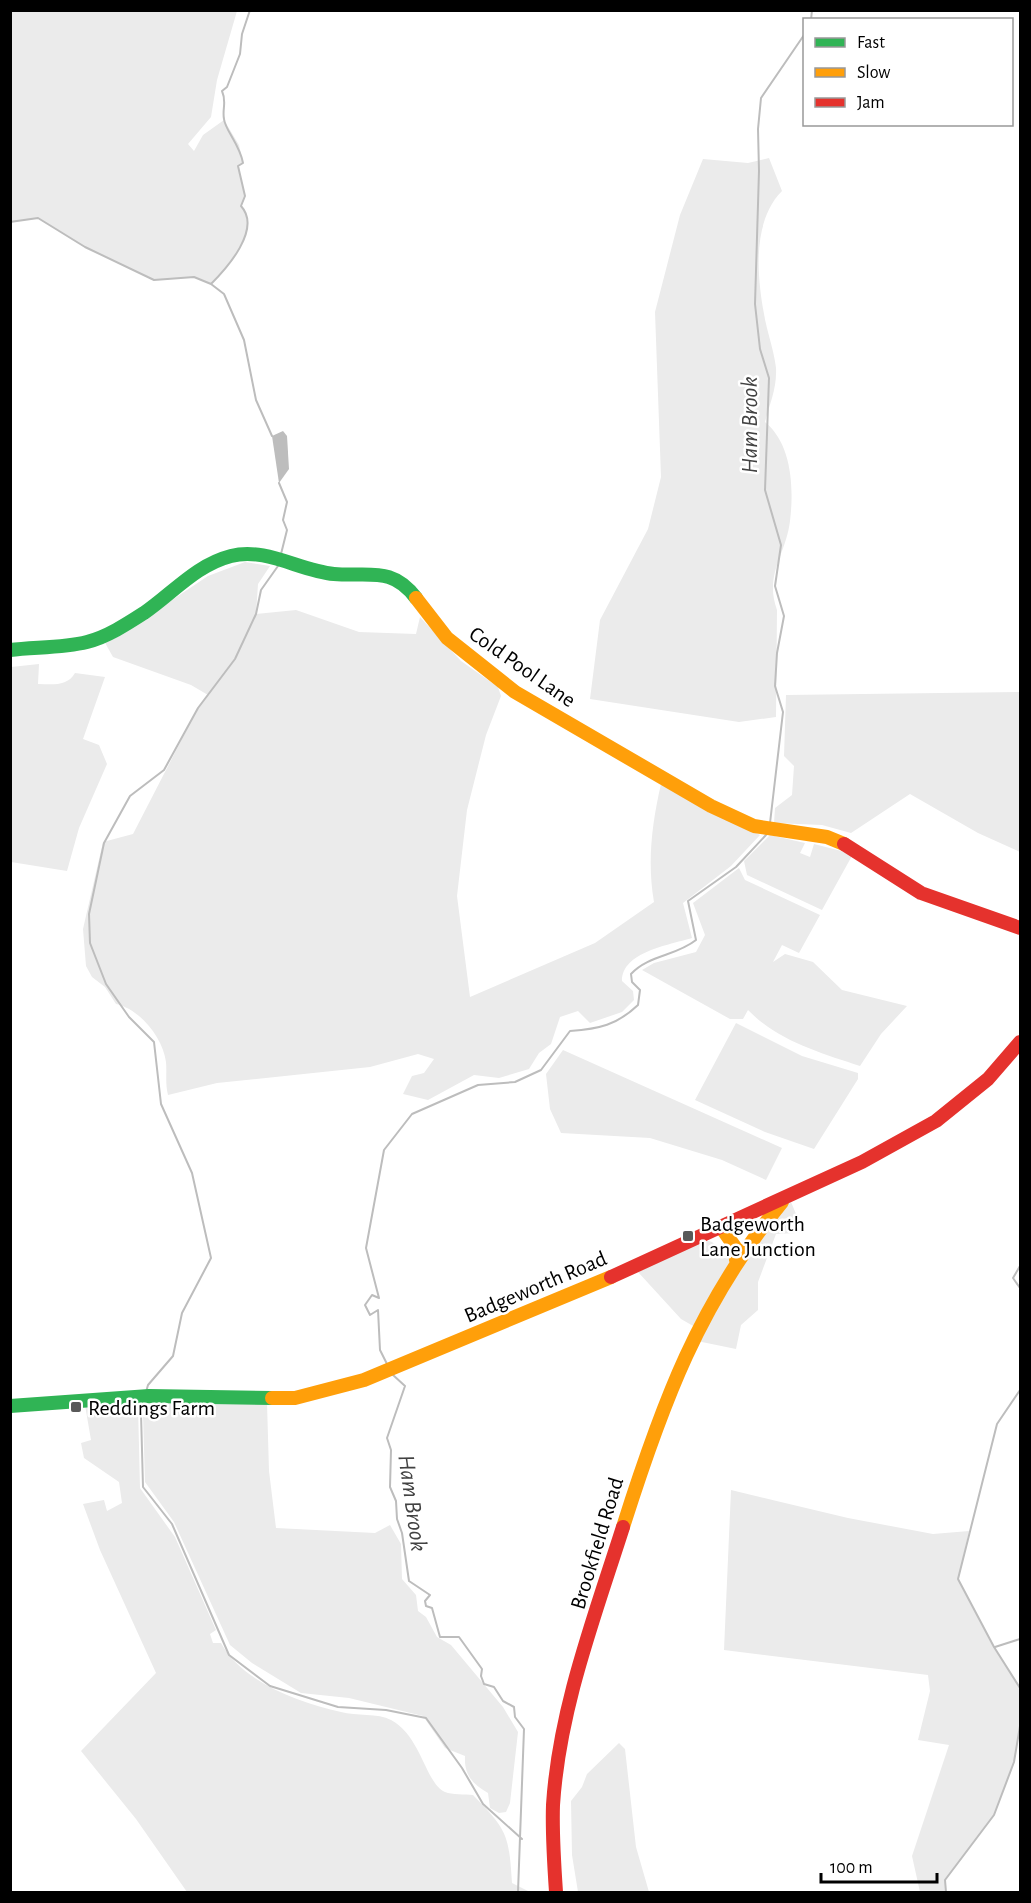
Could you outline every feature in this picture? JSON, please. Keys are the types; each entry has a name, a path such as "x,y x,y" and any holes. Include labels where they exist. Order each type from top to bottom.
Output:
{"street":[{"name":"Cold Pool Lane","path":"10,650 87,642 145,612 199,570 231,556 267,557 330,574 391,576 404,582 447,638 515,692 711,806 754,826 827,837 843,843 921,893 1020,928"},
{"name":"Badgeworth Road","path":"10,1406 149,1396 295,1398 364,1380 562,1299 862,1162 936,1121 988,1079 1020,1042"},
{"name":"Brookfield Road","path":"556,1893 552,1858 553,1791 558,1751 569,1704 648,1448 686,1355 736,1260 756,1230 785,1198"},
{"path":"745,1216 754,1216 756,1230"},
{"path":"721,1227 735,1247 736,1260"}],"shaded area":[{"path":"11,10 237,11 217,80 211,117 188,144 194,151 203,135 224,120 239,145 243,163 238,166 245,196 241,206 246,215 245,237 233,258 211,284 194,277 154,280 85,247 38,218 11,222"},
{"path":"769,158 782,191 772,203 766,218 759,250 765,321 776,368 774,389 765,422 774,431 786,454 792,495 788,533 774,575 773,586 777,610 776,717 739,722 590,699 600,620 648,529 661,477 655,312 680,215 703,159 748,163"},
{"path":"283,431 287,436 289,469 279,483 272,436"},
{"path":"245,562 270,566 258,584 256,614 296,610 359,632 416,634 420,617 461,661 498,687 501,696 486,735 467,810 457,896 470,997 595,943 654,902 651,872 652,843 661,784 760,835 731,866 683,903 692,938 648,951 630,963 624,971 622,981 633,991 634,1000 622,1012 590,1023 578,1011 560,1017 551,1044 539,1053 529,1069 499,1078 474,1075 428,1100 403,1094 412,1076 424,1073 434,1059 418,1054 370,1067 217,1083 168,1095 166,1062 155,1034 142,1018 116,1004 105,987 92,977 86,966 83,929 103,842 133,834 198,708 208,695 191,685 113,657 104,641 136,624 208,576"},
{"path":"39,664 38,684 63,683 75,673 105,677 83,739 99,745 107,764 79,828 67,871 11,862 11,667"},
{"path":"1020,692 1020,852 978,833 910,794 851,833 822,825 774,823 775,808 792,795 794,766 784,756 786,695"},
{"path":"770,835 805,843 800,853 810,857 814,844 853,854 822,910 747,875 744,861"},
{"path":"739,868 745,880 820,915 799,953 782,945 773,962 785,954 813,962 842,990 907,1006 881,1034 860,1066 815,1051 786,1038 748,1010 743,1019 730,1019 642,970 654,963 696,952 705,935 693,903"},
{"path":"736,1023 802,1056 858,1073 858,1079 814,1149 765,1132 695,1100"},
{"path":"563,1050 782,1148 766,1180 722,1160 650,1138 561,1133 550,1109 546,1074"},
{"path":"791,1202 799,1221 797,1233 776,1234 758,1282 758,1310 741,1325 736,1349 697,1341 702,1331 681,1319 638,1272 705,1240 712,1242 737,1265 777,1214"},
{"path":"167,1401 267,1403 269,1471 276,1528 375,1533 390,1525 401,1544 402,1579 416,1595 418,1611 426,1617 437,1637 451,1645 503,1707 518,1732 510,1803 506,1812 499,1813 490,1808 488,1793 473,1782 466,1768 465,1756 445,1748 423,1716 349,1698 301,1693 252,1663 230,1645 174,1522 145,1482 143,1414 146,1404"},
{"path":"85,1405 138,1405 140,1488 175,1537 216,1630 210,1634 213,1643 221,1643 243,1669 258,1680 290,1696 325,1708 391,1720 410,1737 438,1787 448,1793 473,1795 493,1817 507,1843 512,1883 530,1892 187,1892 136,1819 81,1751 156,1673 100,1550 83,1504 104,1500 107,1511 122,1503 119,1482 84,1458 81,1443 91,1440"},
{"path":"731,1490 848,1518 933,1534 969,1531 958,1579 994,1647 1020,1688 1020,1726 1014,1762 994,1815 945,1880 946,1892 920,1892 912,1856 949,1745 918,1740 930,1691 928,1675 724,1650"},
{"path":"619,1743 625,1749 636,1847 649,1892 578,1892 572,1855 571,1801 582,1787 587,1774"}],"waterway":[{"path":"211,284 240,248 247,226 246,215 241,206 245,196 238,166 243,163 225,123 222,91 227,87 240,54 242,34 250,10"},
{"name":"Ham Brook","path":"811,18 812,10"},
{"name":"Ham Brook","path":"770,823 783,712 775,686 777,653 784,616 775,586 781,545 765,490 769,378 760,349 755,304 758,129 761,98 803,36"},
{"path":"10,222 38,218 85,247 154,280 194,277 211,284 224,294 244,340 256,400 272,436"},
{"path":"279,483 287,502 283,520 287,530 281,554"},
{"path":"146,1392 148,1385 173,1356 182,1313 211,1258 192,1173 161,1104 154,1042 129,1017 106,984 90,943 89,914 104,843 130,796 164,770 198,708 235,659 256,614 261,590 278,566"},
{"name":"Ham Brook","path":"387,1364 380,1350 378,1310 370,1315 365,1305 372,1295 379,1298 366,1248 384,1150 412,1114 478,1085 515,1082 541,1070 570,1031 607,1025 630,1012 638,1005 640,990 632,982 631,974 646,963 696,940 688,901 736,867 766,835"},
{"path":"1020,1266 1013,1278 1020,1288"},
{"name":"Ham Brook","path":"393,1375 405,1386 387,1438 391,1450 390,1487 396,1501 397,1519 402,1533 409,1581 430,1595 425,1601 426,1606 432,1608 440,1637 459,1637 482,1669 481,1676 484,1684 494,1687 503,1701 514,1707 515,1717 524,1729 518,1892"},
{"path":"1020,1390 997,1424 958,1579 994,1647 1020,1688"},
{"path":"143,1403 141,1413 143,1487 172,1524 229,1655 270,1686 338,1707 386,1710 426,1718 462,1768 483,1804 522,1839"},
{"path":"995,1647 1020,1639"},
{"path":"946,1892 945,1880 994,1815 1014,1762 1020,1726"}],"traffic: fast":[{"path":"10,650 68,645 102,637 144,613 185,580 207,566 218,560 244,554 270,557 321,572 389,577 398,581 416,598"},
{"path":"10,1406 149,1396 272,1398"}],"traffic: slow":[{"path":"416,598 447,638 515,692 711,806 754,826 827,837 844,844"},
{"path":"623,1527 653,1439 686,1356 728,1278 782,1202"},
{"path":"721,1227 735,1247 736,1260"},
{"path":"272,1398 295,1398 364,1380 611,1277"}],"traffic: jam":[{"path":"844,844 921,893 1020,928"},
{"path":"611,1277 862,1162 936,1121 988,1079 1020,1042"},
{"path":"556,1892 553,1805 562,1734 579,1664 623,1527"}],"place":[{"name":"Badgeworth Lane Junction","path":"688,1236"},
{"name":"Reddings Farm","path":"76,1407"}]}
